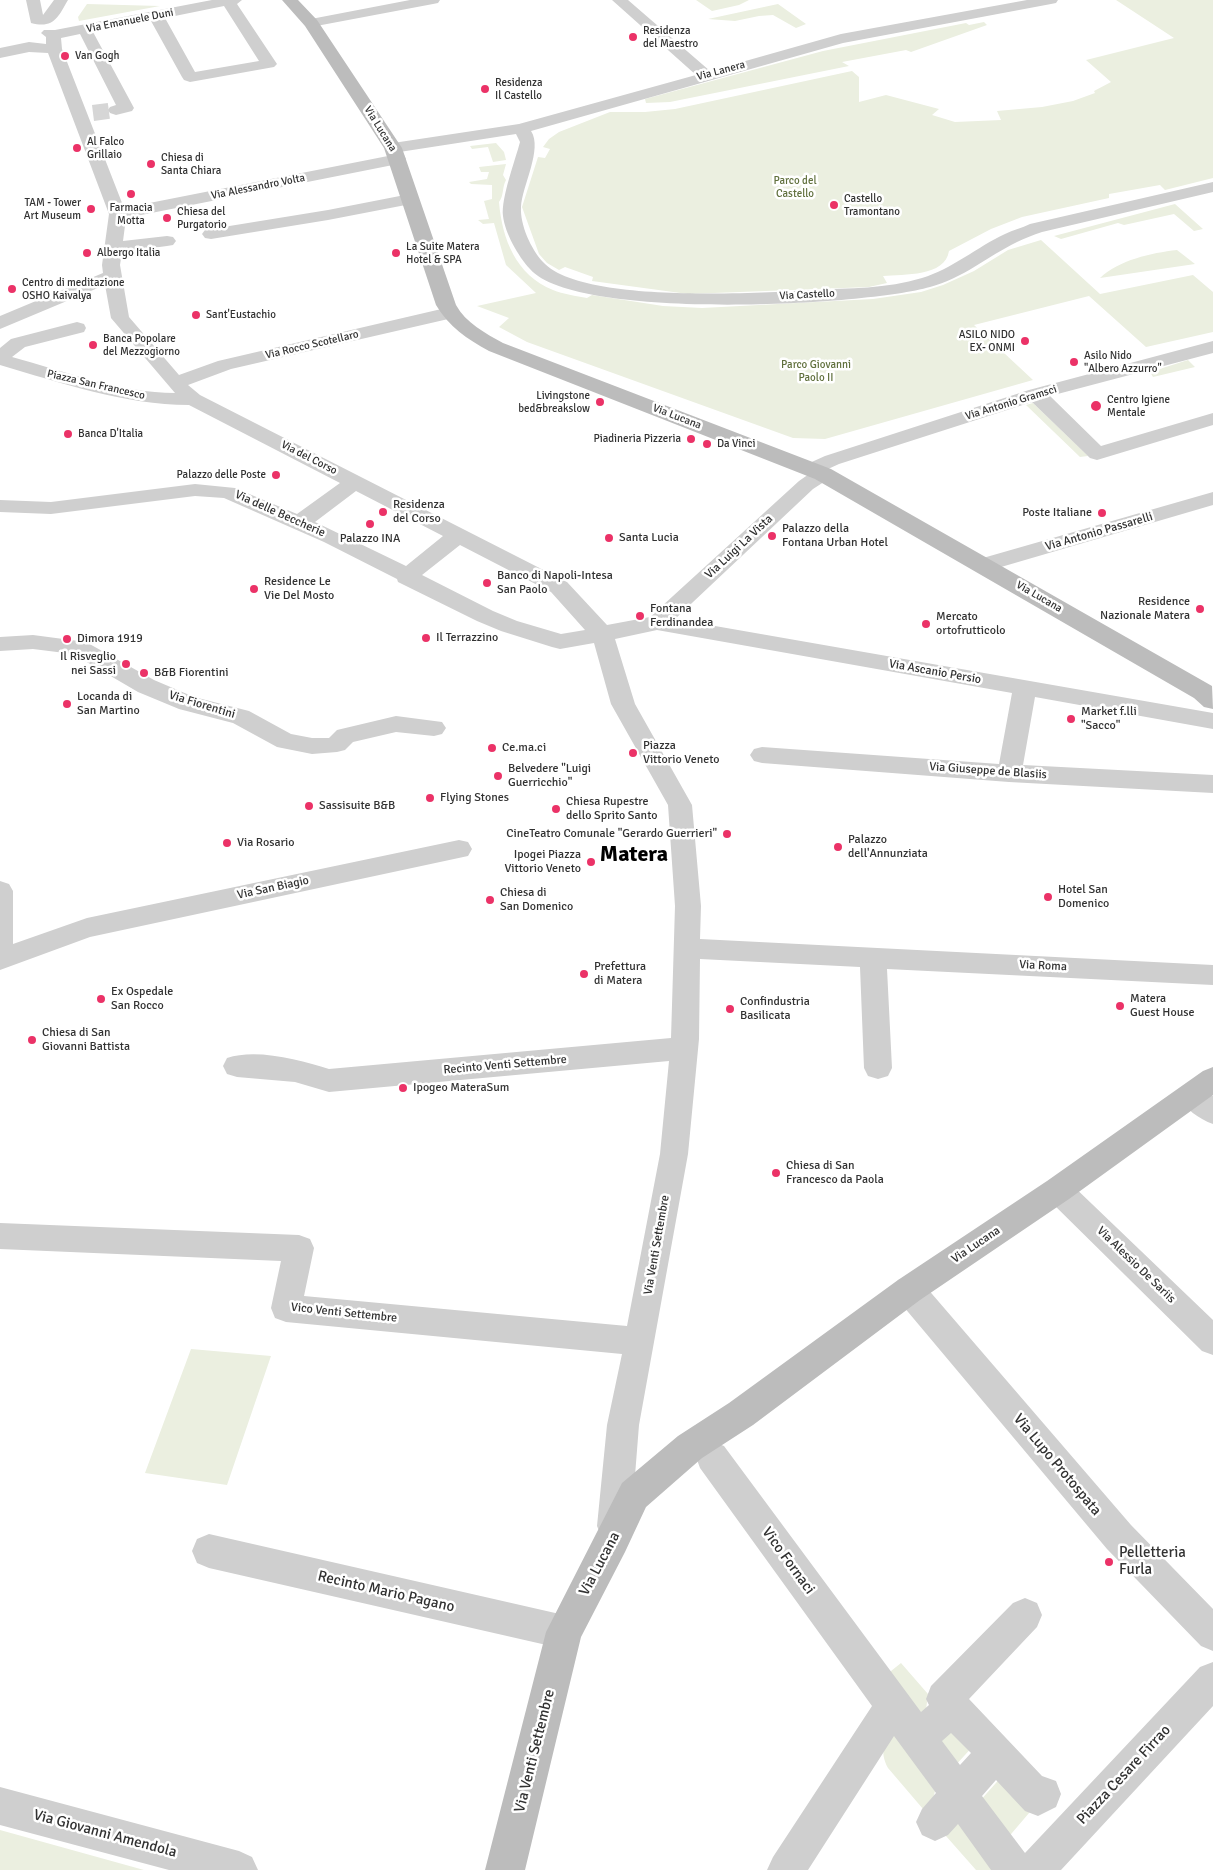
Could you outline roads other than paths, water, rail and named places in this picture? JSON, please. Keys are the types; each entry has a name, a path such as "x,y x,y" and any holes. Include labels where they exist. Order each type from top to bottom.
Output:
{"street":[{"path":"33,0 36,20 42,22 48,20 61,0"},
{"path":"74,0 52,39 86,114 87,153 111,224"},
{"name":"Via Lucana","path":"290,0 311,23 396,154 450,313 473,334 496,348 818,471 1203,692 1213,701"},
{"path":"311,23 433,0"},
{"path":"619,0 706,75"},
{"name":"Via Lanera","path":"396,154 520,129 706,75 840,39 1051,0"},
{"path":"156,16 190,77 269,64 232,1"},
{"name":"Via Emanuele Duni","path":"0,53 29,47 85,30 232,1"},
{"path":"85,30 126,108 116,110"},
{"name":"Via Castello","path":"520,129 525,134 528,142 512,205 512,216 526,250 537,267 558,280 575,285 608,292 675,299 743,299 877,292 919,284 947,275 1012,238 1036,228 1213,187"},
{"name":"Via Alessandro Volta","path":"111,224 396,154"},
{"path":"215,234 223,241 240,240 328,215 410,199"},
{"name":"Via del Corso","path":"111,224 113,248 112,276 121,320 175,383 193,399 559,587 603,635"},
{"path":"113,248 167,241"},
{"path":"0,323 41,304 112,276"},
{"name":"Piazza San Francesco","path":"0,358 61,312"},
{"name":"Via Rocco Scotellaro","path":"175,383 224,365 450,313"},
{"name":"Piazza San Francesco","path":"18,343 77,328"},
{"name":"Via Antonio Gramsci","path":"818,471 832,460 1036,394 1213,347"},
{"name":"Piazza San Francesco","path":"0,358 96,387 162,400 193,399"},
{"path":"1036,394 1097,454 1213,420"},
{"name":"Via Luigi La Vista","path":"657,623 806,485 818,471"},
{"path":"299,523 355,482"},
{"name":"Via delle Beccherie","path":"0,506 51,508 195,490 228,492 332,537 406,577 509,626 560,642 603,635"},
{"name":"Via Antonio Passarelli","path":"984,565 1213,498"},
{"path":"406,577 458,535"},
{"path":"657,623 603,635 623,704 680,805 688,939"},
{"name":"Via Ascanio Persio","path":"657,623 1213,721"},
{"name":"Via Fiorentini","path":"0,644 33,642 78,647 146,686 187,703 241,717 285,741 312,746 329,746 337,744 345,736 396,724 434,728"},
{"path":"1009,772 1025,688"},
{"name":"Via Giuseppe de Blasiis","path":"762,755 1213,784"},
{"name":"Via San Biagio","path":"0,960 88,928 459,849"},
{"path":"0,891 0,960"},
{"name":"Via Roma","path":"688,939 873,957 1213,975"},
{"name":"Via Venti Settembre","path":"613,1540 623,1425 674,1154 684,1048 688,939"},
{"path":"873,957 878,1068"},
{"name":"Recinto Venti Settembre","path":"237,1066 278,1067 306,1072 330,1081 684,1048"},
{"name":"Via Lucana","path":"564,1632 613,1540 634,1495 690,1448 741,1414 909,1290 1058,1190 1206,1095"},
{"name":"Via Alessio De Sariis","path":"1058,1190 1213,1341"},
{"name":"Vico Venti Settembre","path":"0,1236 299,1248 286,1308 640,1341"},
{"name":"Via Lupo Protospata","path":"909,1290 1119,1537 1211,1628"},
{"name":"Vico Fornaci","path":"712,1457 894,1704"},
{"name":"Recinto Mario Pagano","path":"209,1551 564,1632"},
{"path":"1025,1615 944,1699 1038,1798 1043,1794"},
{"name":"Via Venti Settembre","path":"505,1870 564,1632"},
{"name":"Piazza Cesare Firrao","path":"1035,1870 1213,1680"},
{"path":"786,1870 894,1704 1014,1870"},
{"path":"918,1739 952,1708"},
{"path":"935,1822 995,1752"},
{"name":"Via Giovanni Amendola","path":"0,1806 240,1870"}],"tunnel":[{"path":"93,113 116,110"}],"place":[{"name":"Residenza del Maestro","path":"633,37"},
{"name":"Van Gogh","path":"65,56"},
{"name":"Residenza Il Castello","path":"485,89"},
{"name":"Al Falco Grillaio","path":"77,148"},
{"name":"Chiesa di Santa Chiara","path":"151,164"},
{"name":"Farmacia Motta","path":"131,194"},
{"name":"Castello Tramontano","path":"834,205"},
{"name":"TAM - Tower Art Museum","path":"91,209"},
{"name":"Chiesa del Purgatorio","path":"167,218"},
{"name":"Albergo Italia","path":"87,253"},
{"name":"La Suite Matera Hotel & SPA","path":"396,253"},
{"name":"Centro di meditazione OSHO Kaivalya","path":"12,289"},
{"name":"Sant'Eustachio","path":"196,315"},
{"name":"ASILO NIDO EX- ONMI","path":"1025,341"},
{"name":"Banca Popolare del Mezzogiorno","path":"93,345"},
{"name":"Asilo Nido \"Albero Azzurro\"","path":"1074,362"},
{"name":"Livingstone bed&breakslow","path":"600,402"},
{"name":"Centro Igiene Mentale","path":"1096,406"},
{"name":"Banca D'Italia","path":"68,434"},
{"name":"Piadineria Pizzeria","path":"691,439"},
{"name":"Da Vinci","path":"707,444"},
{"name":"Palazzo delle Poste","path":"276,475"},
{"name":"Residenza del Corso","path":"383,512"},
{"name":"Poste Italiane","path":"1102,513"},
{"name":"Palazzo INA","path":"370,524"},
{"name":"Palazzo della Fontana Urban Hotel","path":"772,536"},
{"name":"Santa Lucia","path":"609,538"},
{"name":"Banco di Napoli-Intesa San Paolo","path":"487,583"},
{"name":"Residence Le Vie Del Mosto","path":"254,589"},
{"name":"Residence Nazionale Matera","path":"1200,609"},
{"name":"Fontana Ferdinandea","path":"640,616"},
{"name":"Mercato ortofrutticolo","path":"926,624"},
{"name":"Il Terrazzino","path":"426,638"},
{"name":"Dimora 1919","path":"67,639"},
{"name":"Il Risveglio nei Sassi","path":"126,664"},
{"name":"B&B Fiorentini","path":"144,673"},
{"name":"Locanda di San Martino","path":"67,704"},
{"name":"Market f.lli \"Sacco\"","path":"1071,719"},
{"name":"Ce.ma.ci","path":"492,748"},
{"name":"Piazza Vittorio Veneto","path":"633,753"},
{"name":"Belvedere \"Luigi Guerricchio\"","path":"498,776"},
{"name":"Flying Stones","path":"430,798"},
{"name":"Sassisuite B&B","path":"309,806"},
{"name":"Chiesa Rupestre dello Sprito Santo","path":"556,809"},
{"name":"CineTeatro Comunale \"Gerardo Guerrieri\"","path":"727,834"},
{"name":"Via Rosario","path":"227,843"},
{"name":"Palazzo dell'Annunziata","path":"838,847"},
{"name":"Ipogei Piazza Vittorio Veneto","path":"591,862"},
{"name":"Hotel San Domenico","path":"1048,897"},
{"name":"Chiesa di San Domenico","path":"490,900"},
{"name":"Prefettura di Matera","path":"584,974"},
{"name":"Ex Ospedale San Rocco","path":"101,999"},
{"name":"Matera Guest House","path":"1120,1006"},
{"name":"Confindustria Basilicata","path":"730,1009"},
{"name":"Chiesa di San Giovanni Battista","path":"32,1040"},
{"name":"Ipogeo MateraSum","path":"403,1088"},
{"name":"Chiesa di San Francesco da Paola","path":"776,1173"},
{"name":"Pelletteria Furla","path":"1109,1562"}],"district":[{"name":"Matera","path":"634,855"}],"park label":[{"name":"Parco del Castello","path":"795,187"},
{"name":"Parco Giovanni Paolo II","path":"816,371"}]}
